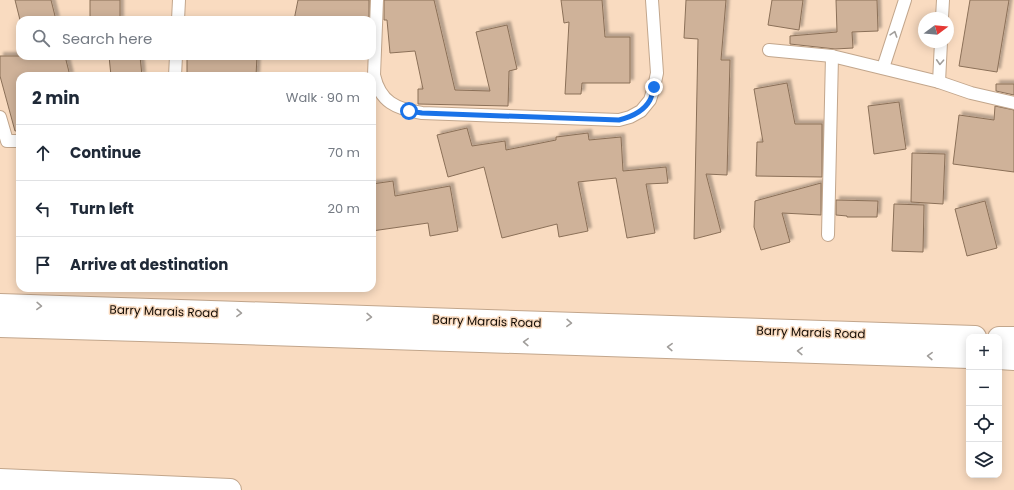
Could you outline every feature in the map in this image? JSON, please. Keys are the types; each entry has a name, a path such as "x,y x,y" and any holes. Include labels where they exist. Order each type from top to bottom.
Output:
{"main road":[{"name":"Barry Marais Road","path":"0,305 966,337"},
{"name":"Barry Marais Road","path":"0,326 966,357"},
{"path":"1002,338 1014,338"},
{"path":"1002,358 1014,358"},
{"path":"0,480 218,490"}],"lane":[{"path":"178,16 179,0"},
{"path":"376,25 377,0"},
{"path":"376,85 381,94 395,106 409,111 422,113 619,120 630,117 641,111 650,100 657,73 652,0"},
{"path":"883,68 905,0"},
{"path":"942,12 943,0"},
{"path":"938,82 941,48"},
{"path":"770,50 832,56 938,82 971,93 1014,103"},
{"path":"828,235 832,56"},
{"path":"175,72 176,60"},
{"path":"374,72 375,60"},
{"path":"0,117 3,140 16,141"}],"building":[{"path":"15,0 51,0 55,16 19,16"},
{"path":"90,0 120,0 120,16 90,16"},
{"path":"298,0 369,0 369,16 295,16"},
{"path":"384,0 434,0 455,90 490,91 476,32 507,25 517,69 509,71 508,106 418,104 418,89 423,89 415,51 390,53 387,20 384,20"},
{"path":"561,0 602,0 605,37 630,37 630,83 582,83 581,94 565,94 569,22 564,23"},
{"path":"686,0 726,0 721,60 730,60 727,175 706,174 721,232 694,239 698,39 684,38"},
{"path":"772,0 803,0 799,30 768,25"},
{"path":"836,0 877,0 878,31 852,32 853,48 835,49 790,44 790,36 837,32"},
{"path":"970,0 1009,0 997,72 959,66"},
{"path":"0,56 16,56 16,60 66,60 69,72 16,72 15,131 0,76"},
{"path":"109,60 140,60 142,72 111,72"},
{"path":"187,60 257,60 256,72 187,72"},
{"path":"787,83 795,124 822,124 822,177 756,176 757,142 763,142 754,89"},
{"path":"996,84 1014,84 1014,95 996,91"},
{"path":"899,102 906,149 874,154 868,106"},
{"path":"995,106 1014,110 1014,172 953,164 959,115 994,120"},
{"path":"467,128 472,146 505,141 506,150 556,140 556,137 588,133 589,140 621,137 623,171 666,167 668,183 646,184 655,233 627,238 616,178 578,182 588,231 559,237 557,224 502,238 484,167 448,177 437,135"},
{"path":"912,153 945,154 943,204 911,202"},
{"path":"393,181 395,196 450,186 458,231 430,236 428,223 376,230 376,183"},
{"path":"821,183 821,215 782,213 790,242 761,250 754,227 755,201"},
{"path":"836,200 878,201 877,217 847,217 836,215"},
{"path":"985,201 997,248 967,256 955,209"},
{"path":"894,204 924,205 923,252 892,251"}],"route":[{"path":"409,111 422,113 619,120 630,117 641,111 650,100 654,87"}]}
